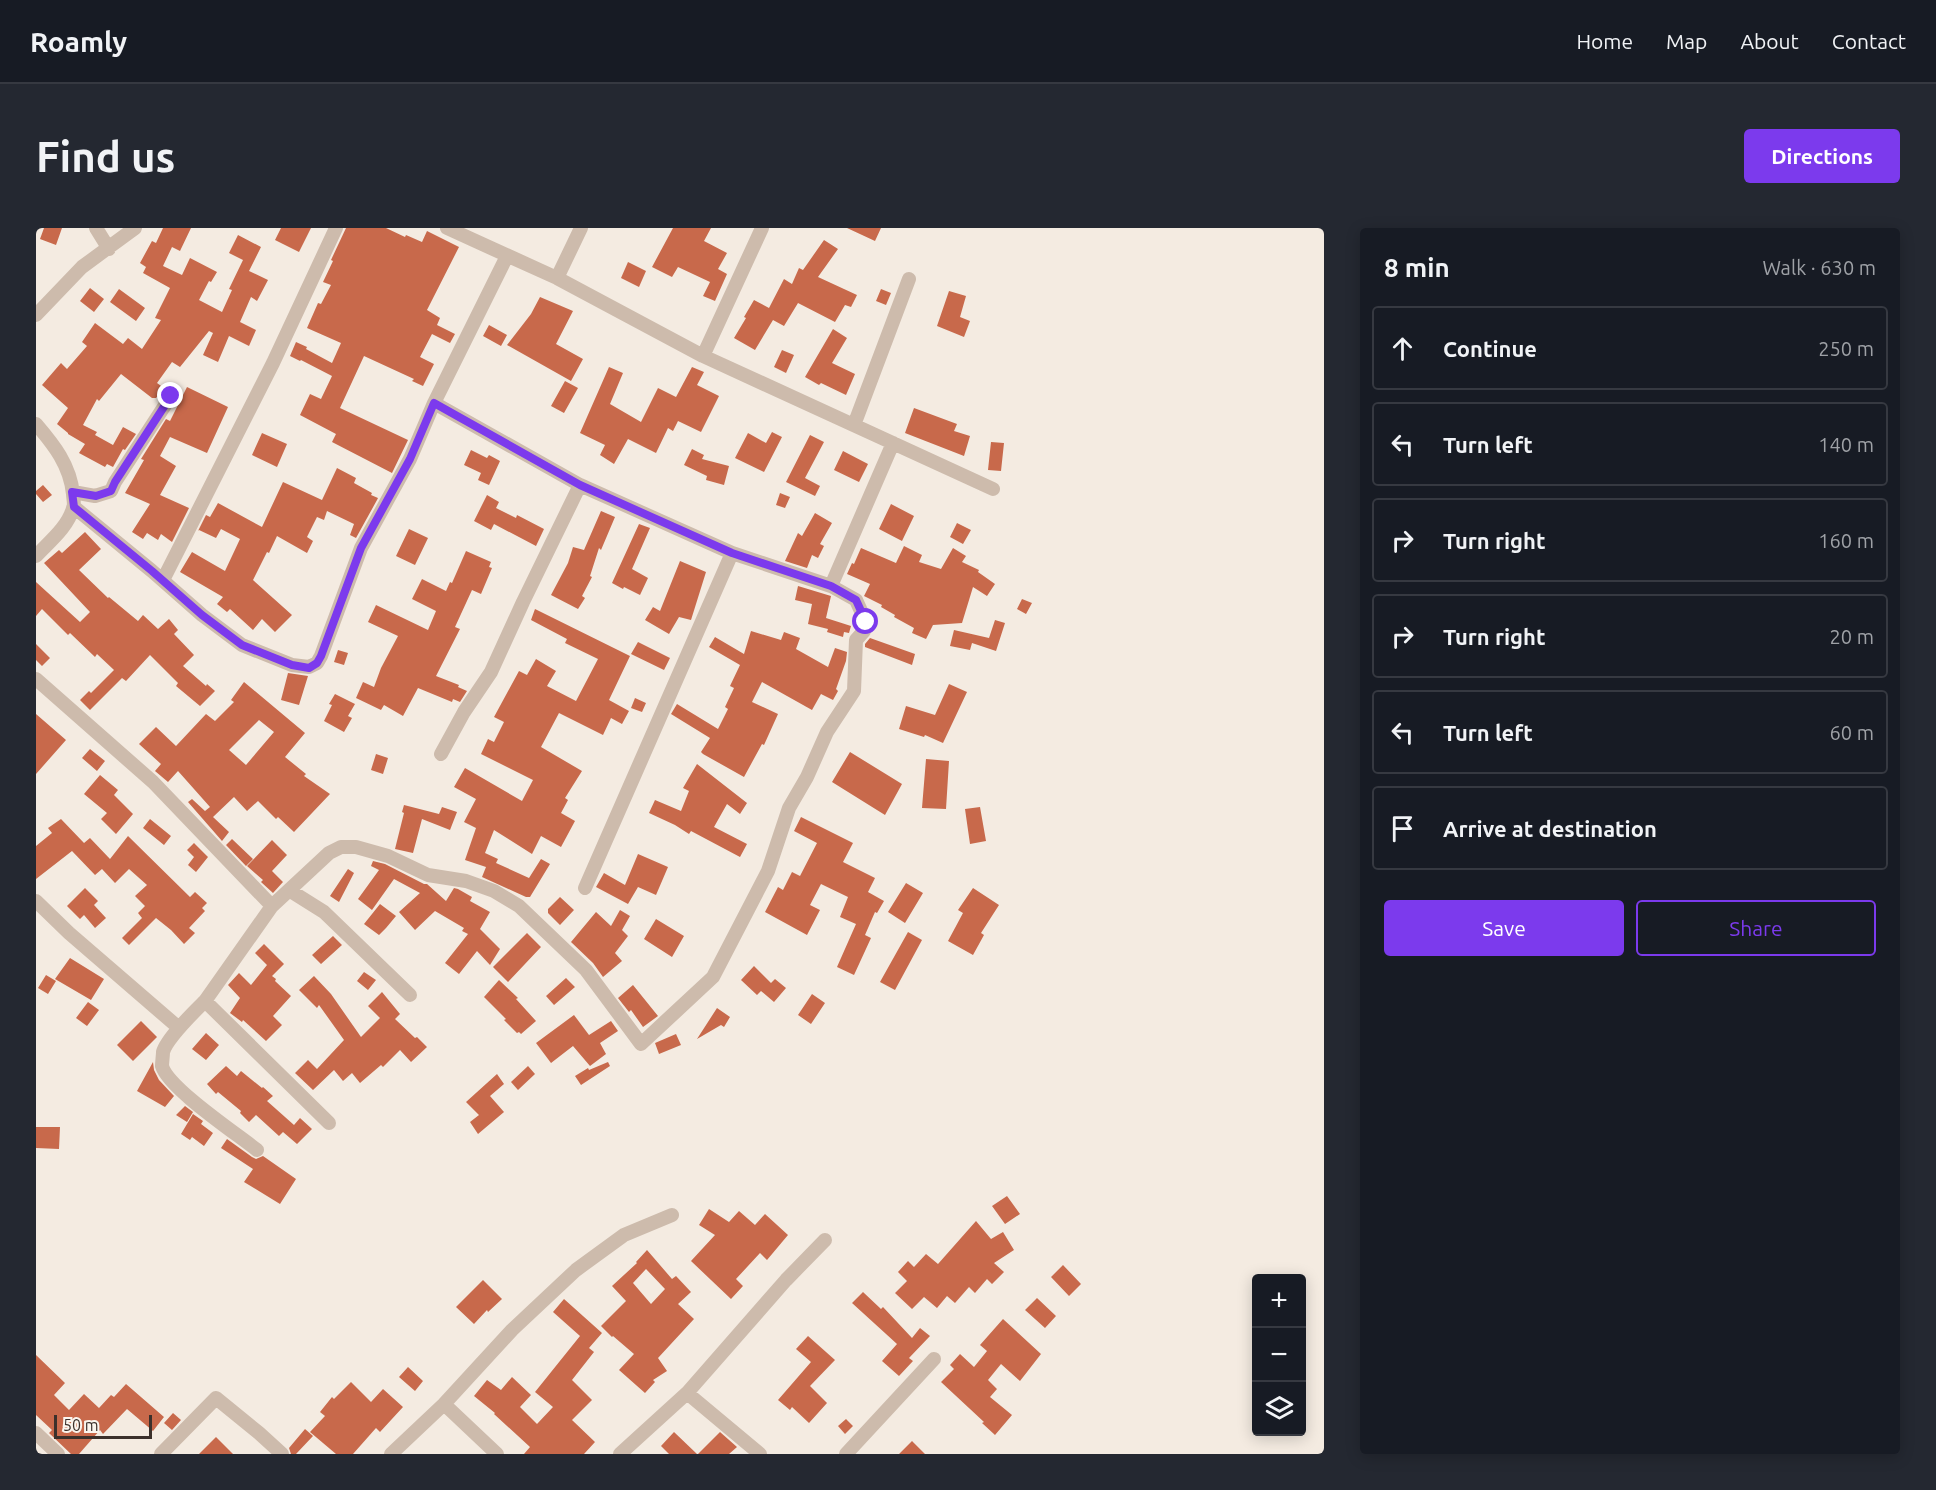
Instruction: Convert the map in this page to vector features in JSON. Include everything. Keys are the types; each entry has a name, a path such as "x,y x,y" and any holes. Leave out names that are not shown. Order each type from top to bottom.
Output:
{"street":[{"path":"96,228 109,249"},
{"path":"36,315 82,267 135,228"},
{"path":"163,580 273,363 336,228"},
{"path":"447,228 557,278 704,356 993,489"},
{"path":"557,278 581,228"},
{"path":"704,356 762,228"},
{"path":"74,507 202,615 242,645 292,665 309,668 317,663 361,548 410,459 434,403 507,256"},
{"path":"854,425 909,279"},
{"path":"72,492 96,496 111,491 171,396"},
{"path":"257,1150 186,1095 169,1078 162,1066 164,1050 179,1028 205,1001 272,906 329,853 340,847 356,847 388,855 428,875 466,881 494,891 519,906 586,970 641,1044 713,976 768,870 789,808 807,777 827,732 854,691 856,640 864,631 866,622 856,600 831,586 732,553 580,485 434,403"},
{"path":"36,424 57,449 71,479 74,507 60,530 36,556"},
{"path":"831,586 893,443"},
{"path":"441,754 464,712 491,672 580,485"},
{"path":"585,888 732,553"},
{"path":"36,680 153,782 272,906"},
{"path":"289,890 324,912 410,995"},
{"path":"36,901 69,933 179,1028"},
{"path":"205,1001 329,1123"},
{"path":"391,1454 444,1404 512,1330 576,1270 624,1235 672,1215"},
{"path":"620,1454 687,1393 786,1280 825,1240"},
{"path":"846,1454 934,1359"},
{"path":"687,1393 760,1454"},
{"path":"160,1454 216,1398 282,1454"},
{"path":"444,1404 497,1454"},
{"path":"36,1434 58,1454"}],"building":[{"path":"44,228 62,228 56,245 40,239"},
{"path":"163,228 191,228 180,251 172,247 163,266 182,275 190,258 217,272 211,282 209,281 199,300 222,312 232,290 229,289 243,260 229,253 238,235 261,247 249,271 268,280 257,301 251,297 240,322 256,330 249,346 229,336 218,362 203,355 213,333 209,331 180,367 172,362 157,383 164,388 156,398 152,398 121,374 99,401 97,399 83,425 97,432 95,435 113,445 123,427 136,434 125,450 123,449 113,467 107,464 105,467 79,453 85,444 57,424 68,408 42,385 61,363 67,369 87,346 82,342 95,323 123,344 128,338 142,349 161,320 155,318 170,288 143,273 146,267 140,263 152,241 156,243"},
{"path":"281,228 311,228 299,252 275,240"},
{"path":"346,228 386,228 422,242 427,231 459,247 427,310 440,318 437,325 455,334 450,343 432,334 420,357 434,364 423,386 412,381 414,379 364,356 340,408 408,440 392,473 332,442 336,434 300,415 310,394 321,399 332,376 290,356 296,342 332,363 341,343 307,328 318,303 321,304 331,285 323,282"},
{"path":"673,228 711,228 704,241 727,253 718,269 727,274 715,301 703,296 710,282 678,267 672,277 652,267"},
{"path":"847,228 881,228 875,241"},
{"path":"824,240 838,249 818,277 857,295 851,307 845,305 835,322 798,303 784,326 773,320 755,350 734,338 754,300 769,308 784,279 792,284 799,268 803,270"},
{"path":"628,262 646,271 639,287 621,278"},
{"path":"90,288 104,299 94,312 80,301"},
{"path":"119,289 145,308 136,321 110,302"},
{"path":"881,289 891,293 886,305 876,301"},
{"path":"949,291 966,296 960,317 970,321 964,337 937,326"},
{"path":"540,297 573,311 556,344 583,359 571,381 507,345 531,314"},
{"path":"489,325 507,335 501,346 483,336"},
{"path":"833,329 847,338 832,363 855,374 846,395 805,377"},
{"path":"782,350 794,355 786,373 774,367"},
{"path":"609,367 623,373 610,404 641,422 658,388 676,397 692,367 704,372 697,385 719,396 701,432 678,421 673,431 668,428 656,453 628,439 614,464 600,455 605,445 580,433"},
{"path":"565,381 578,388 564,413 551,406"},
{"path":"187,387 228,407 207,453 170,437 160,456 176,466 160,495 189,508 172,542 161,534 158,540 147,533 143,539 132,532 150,504 125,493 144,460 141,459 166,419 170,421"},
{"path":"914,408 957,424 954,431 970,436 964,456 905,433"},
{"path":"772,432 782,437 764,472 735,458 748,433 766,443"},
{"path":"262,433 287,444 277,467 252,455"},
{"path":"810,435 824,442 805,478 820,486 815,496 786,482"},
{"path":"991,442 1004,443 1001,471 988,470"},
{"path":"692,449 704,455 702,459 729,466 724,485 706,480 707,476 684,465"},
{"path":"471,450 487,458 489,455 500,461 489,485 478,480 481,473 464,465"},
{"path":"843,451 868,464 859,482 834,470"},
{"path":"337,468 356,478 354,483 378,498 356,538 350,535 354,524 327,511 324,520 317,517 307,537 313,541 307,553 277,536 253,580 292,615 275,632 262,619 253,630 230,609 227,612 217,604 223,597 180,572 192,552 225,571 240,539 221,529 216,538 198,531 206,515 210,517 218,503 262,527 283,482 322,500"},
{"path":"43,485 52,495 43,502 36,491"},
{"path":"780,493 790,497 785,508 776,505"},
{"path":"487,495 499,502 496,508 516,518 517,515 544,529 536,546 494,524 491,530 474,521"},
{"path":"891,504 914,516 902,541 879,529"},
{"path":"601,511 615,517 601,550 599,548 590,576 592,577 582,596 585,598 578,609 551,595 568,563 573,547 584,550"},
{"path":"815,513 832,523 820,544 824,546 818,558 812,555 807,568 785,561 798,533 802,536"},
{"path":"957,523 971,530 963,544 950,537"},
{"path":"639,524 650,528 632,569 648,578 640,595 612,583"},
{"path":"409,529 428,538 415,565 396,556"},
{"path":"85,532 101,549 79,570 108,598 138,621 143,615 158,629 169,619 178,630 174,634 194,655 183,666 215,691 200,706 176,686 178,683 150,655 126,681 122,678 90,710 80,700 89,691 91,693 114,670 97,654 95,657 70,633 68,635 42,609 36,616 36,582 80,622 90,612 44,563 59,550 62,553"},
{"path":"904,546 922,555 919,562 941,569 953,548 966,556 962,562 979,570 978,572 995,584 987,596 973,587 962,623 933,625 926,639 912,633 914,628 894,617 895,615 881,607 882,605 864,596 870,584 847,574 861,548 896,563"},
{"path":"466,551 491,562 489,567 492,568 481,594 472,590 455,627 460,629 436,676 459,685 458,687 467,691 460,702 453,699 452,702 418,688 403,716 384,705 381,710 356,698 363,682 374,687 398,636 368,622 376,605 428,630 436,611 412,599 422,579 446,591"},
{"path":"680,561 706,572 691,620 679,617 669,634 645,620 653,607 660,611"},
{"path":"798,586 831,596 826,618 851,626 849,633 844,632 843,637 827,632 828,629 808,624 812,604 795,600"},
{"path":"1022,599 1032,603 1026,614 1017,609"},
{"path":"535,609 630,656 609,700 629,711 622,724 611,718 603,735 559,713 541,747 582,771 565,798 568,800 561,813 575,821 561,847 541,836 532,854 494,830 485,853 498,859 496,863 529,878 541,859 550,864 530,897 526,897 482,877 486,867 465,860 476,828 464,822 476,799 454,787 465,768 522,801 533,780 481,754 488,739 494,742 504,722 494,717 519,671 527,675 536,659 556,671 547,686 576,701 598,659 565,643 567,639 531,620"},
{"path":"995,620 1005,623 996,651 972,643 970,650 950,646 954,630 989,638"},
{"path":"751,631 781,640 784,632 800,638 796,649 828,667 835,648 847,652 836,689 838,691 833,700 821,694 812,710 762,682 752,702 778,714 764,745 762,744 744,777 703,754 701,752 710,738 671,714 677,704 718,729 728,709 725,707 734,688 730,686 740,665 709,647 715,637 744,654"},
{"path":"870,638 915,654 912,665 865,647"},
{"path":"638,642 670,658 664,670 631,654"},
{"path":"36,644 50,658 42,666 36,660"},
{"path":"338,650 348,653 344,665 334,662"},
{"path":"288,673 308,676 299,705 281,700"},
{"path":"244,682 305,733 285,757 306,774 304,776 330,794 294,832 278,817 276,819 258,801 247,811 234,797 213,817 229,832 222,841 188,802 192,799 205,811 210,807 178,771 168,782 155,771 161,764 139,744 156,727 176,746 206,714 215,721 234,702 231,700","holes":["259,720 274,732 246,765 229,750"]},
{"path":"949,684 967,692 943,743 925,735 924,737 899,729 906,706 935,715"},
{"path":"335,694 355,704 348,716 352,718 344,732 324,721"},
{"path":"635,698 646,703 642,712 631,708"},
{"path":"36,714 66,740 36,774"},
{"path":"90,749 105,761 97,771 82,758"},
{"path":"850,752 902,784 885,815 832,782"},
{"path":"376,754 388,758 383,774 371,770"},
{"path":"926,759 949,761 946,809 922,808"},
{"path":"697,764 747,803 740,814 727,804 714,827 747,844 740,857 691,831 689,834 649,813 655,800 681,811 689,791 683,788"},
{"path":"100,775 118,790 114,795 133,814 116,834 101,819 107,813 84,794"},
{"path":"404,805 439,814 442,807 457,812 450,830 422,819 413,853 395,849"},
{"path":"980,807 986,841 970,844 965,809"},
{"path":"801,817 853,843 843,862 875,878 868,892 884,901 877,913 875,912 865,935 871,938 854,975 837,967 856,924 840,917 848,897 821,884 810,905 820,910 807,935 765,912 778,887 783,890 792,872 800,876 817,843 794,831"},
{"path":"61,819 84,843 90,838 110,859 128,836 190,897 195,892 207,903 202,908 205,911 189,928 195,933 184,944 156,918 129,945 122,938 142,918 138,913 145,906 135,896 147,885 129,869 115,883 102,869 95,875 72,851 36,879 36,846 52,833 48,828"},
{"path":"150,819 171,836 164,845 143,828"},
{"path":"232,839 253,859 246,866 226,845"},
{"path":"272,840 287,855 272,871 283,882 273,893 261,882 263,880 247,866"},
{"path":"194,843 208,857 196,872 188,865 194,857 187,850"},
{"path":"638,854 668,867 656,895 638,887 628,904 596,887 604,873 625,885"},
{"path":"373,861 385,864 427,884 446,901 454,888 458,889 472,897 470,901 490,912 480,929 500,949 490,965 477,951 459,974 445,963 468,934 462,931 464,928 435,911 415,930 399,912 420,893 394,879 372,910 358,899 379,870 371,866"},
{"path":"348,869 354,873 339,902 330,896"},
{"path":"906,883 923,893 905,923 888,912"},
{"path":"85,888 98,901 94,905 106,918 95,928 84,915 80,919 67,906"},
{"path":"973,888 999,905 981,933 984,935 973,955 948,941 963,913 958,910"},
{"path":"560,897 574,910 560,925 548,913 548,909"},
{"path":"380,904 396,916 379,935 364,924"},
{"path":"620,910 630,916 622,930 628,936 615,953 622,961 603,977 593,963 571,942 596,912 611,926"},
{"path":"656,919 684,936 672,957 644,939"},
{"path":"908,932 922,940 895,990 880,982"},
{"path":"527,933 541,947 508,982 493,967"},
{"path":"333,936 342,945 321,964 312,955"},
{"path":"264,944 284,964 272,976 291,996 273,1016 282,1025 266,1041 243,1020 242,1022 230,1013 240,998 228,985 239,973 251,985 267,965 255,953"},
{"path":"70,958 104,979 91,1000 55,979"},
{"path":"754,966 771,983 775,979 786,988 774,1002 761,991 757,995 741,980"},
{"path":"364,972 376,980 368,990 357,981"},
{"path":"46,975 56,981 48,994 38,988"},
{"path":"314,976 331,994 361,1037 380,1018 368,1006 382,992 400,1014 395,1019 427,1047 411,1062 400,1050 383,1067 381,1065 360,1083 352,1073 343,1081 334,1070 313,1090 295,1073 308,1060 317,1069 344,1040 319,1005 317,1008 299,990"},
{"path":"566,978 575,987 554,1005 546,996"},
{"path":"499,980 518,998 516,999 536,1021 521,1034 504,1020 506,1019 484,997"},
{"path":"633,985 658,1016 643,1027 631,1010 629,1012 618,998"},
{"path":"812,994 825,1003 811,1024 798,1015"},
{"path":"88,1002 99,1010 87,1026 76,1018"},
{"path":"717,1008 730,1017 724,1027 721,1025 697,1039"},
{"path":"574,1015 589,1035 611,1021 618,1031 600,1043 606,1054 590,1066 573,1046 551,1063 536,1043"},
{"path":"141,1021 157,1037 133,1061 117,1045"},
{"path":"206,1033 219,1045 206,1060 192,1049"},
{"path":"676,1034 681,1045 659,1054 655,1043"},
{"path":"153,1062 159,1080 174,1096 165,1107 137,1091"},
{"path":"608,1062 610,1066 581,1085 575,1076 588,1068 589,1070"},
{"path":"226,1066 237,1076 241,1071 263,1087 273,1096 267,1101 294,1125 300,1118 312,1129 297,1144 283,1132 279,1136 256,1115 249,1122 240,1113 241,1111 218,1092 216,1094 207,1084"},
{"path":"528,1066 535,1074 518,1090 511,1082"},
{"path":"497,1074 504,1084 490,1096 504,1112 478,1134 470,1122 479,1115 466,1102"},
{"path":"185,1106 193,1112 187,1122 176,1115"},
{"path":"193,1114 203,1121 201,1124 213,1133 204,1146 192,1137 190,1140 181,1134"},
{"path":"36,1127 60,1127 59,1149 36,1148"},
{"path":"227,1139 256,1159 263,1156 296,1179 280,1204 244,1182 253,1169 221,1148"},
{"path":"1007,1196 1020,1214 1005,1224 992,1206"},
{"path":"709,1209 729,1222 739,1211 755,1225 765,1214 788,1235 767,1260 760,1253 736,1279 743,1286 731,1299 691,1261 715,1235 699,1225"},
{"path":"976,1221 991,1239 1003,1232 1014,1250 994,1263 1004,1272 992,1284 987,1279 975,1293 969,1287 955,1303 947,1296 937,1308 924,1297 912,1309 895,1293 907,1281 898,1272 908,1261 914,1267 926,1254 938,1264"},
{"path":"647,1250 672,1279 676,1276 691,1292 678,1304 694,1319 658,1358 667,1371 653,1380 655,1382 645,1393 619,1370 634,1354 601,1326 626,1301 612,1286","holes":["646,1269 665,1289 651,1304 633,1283"]},
{"path":"1063,1265 1081,1284 1069,1296 1051,1277"},
{"path":"483,1280 502,1299 474,1324 456,1307"},
{"path":"863,1292 881,1309 883,1307 912,1338 920,1328 930,1336 909,1358 913,1361 899,1376 882,1361 897,1344 852,1303"},
{"path":"1037,1298 1056,1316 1045,1328 1025,1310"},
{"path":"564,1299 602,1333 589,1348 594,1352 572,1380 592,1400 572,1420 595,1442 584,1454 524,1454 530,1447 474,1396 487,1380 501,1390 512,1377 531,1395 520,1407 537,1424 553,1407 535,1392 580,1336 553,1312"},
{"path":"1003,1319 1041,1354 1020,1381 1001,1364 988,1380 997,1389 990,1397 1012,1415 995,1435 941,1382 954,1369 950,1365 960,1354 974,1367 987,1351 980,1345"},
{"path":"808,1336 835,1360 810,1386 827,1403 809,1423 792,1407 790,1410 778,1400 811,1362 796,1349"},
{"path":"36,1355 65,1383 54,1395 69,1410 84,1394 99,1408 126,1384 164,1417 153,1431 127,1409 103,1434 100,1430 79,1454 71,1454 49,1433 52,1430 36,1415"},
{"path":"408,1367 423,1381 415,1391 399,1377"},
{"path":"351,1382 371,1402 383,1389 403,1407 380,1432 376,1428 353,1454 336,1454 310,1432 325,1416 320,1412 332,1397 334,1399"},
{"path":"173,1413 181,1420 172,1430 164,1423"},
{"path":"846,1419 853,1426 845,1434 838,1426"},
{"path":"305,1429 313,1436 296,1454 291,1454 289,1448"},
{"path":"674,1432 697,1454 669,1454 661,1446"},
{"path":"720,1432 737,1447 729,1454 698,1454"},
{"path":"216,1437 233,1454 199,1454"},
{"path":"912,1441 925,1454 899,1454"}],"route":[{"path":"171,396 111,491 96,496 72,492 74,507 202,615 242,645 292,665 309,668 317,663 321,656 361,548 410,459 434,403 580,485 732,553 831,586 856,600 866,622"}]}
